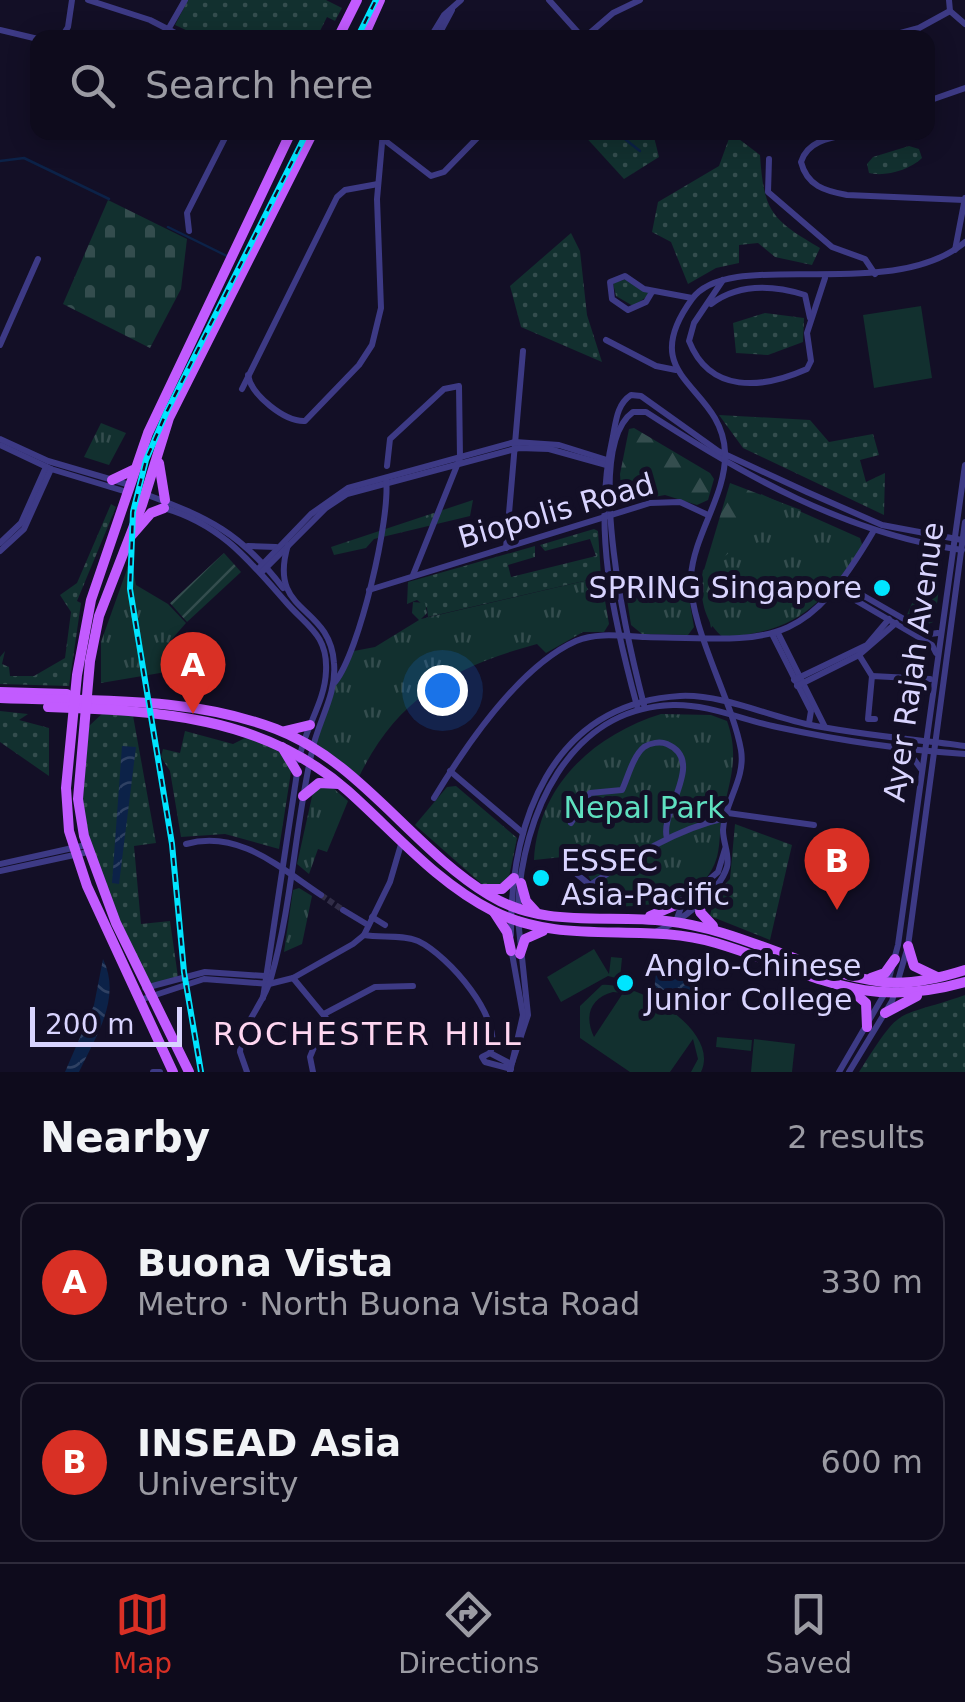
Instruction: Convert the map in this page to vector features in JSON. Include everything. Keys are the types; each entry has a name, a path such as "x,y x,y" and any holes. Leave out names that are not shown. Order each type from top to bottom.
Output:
{"main road":[{"path":"342,30 357,0"},
{"path":"367,30 380,0"},
{"path":"80,704 89,676 98,616 128,538 136,494 135,467 156,414 288,140"},
{"path":"173,1072 144,993 81,850 78,738 92,600 122,511 152,473 189,373 310,140"},
{"path":"128,538 164,504 158,476 160,447"},
{"path":"112,480 135,467"},
{"path":"89,676 99,693 114,705 221,722 305,758 340,784 456,888 493,911 516,953"},
{"path":"0,699 68,694 80,704"},
{"path":"0,699 61,713 78,738"},
{"path":"78,738 95,717 114,705"},
{"path":"40,707 190,705 279,730 308,744 478,888 514,913 549,930"},
{"path":"279,730 300,730 310,724"},
{"path":"280,745 297,772"},
{"path":"303,796 319,783 340,784"},
{"path":"478,888 502,888 518,880 526,901 538,913"},
{"path":"704,896 701,915 718,930"},
{"path":"634,919 683,902"},
{"path":"493,911 587,920 680,919 822,970 892,988 965,970"},
{"path":"516,953 525,939 549,930 701,939 848,989 866,1003 867,1028"},
{"path":"908,946 914,966 938,977"},
{"path":"866,980 885,973 894,958"},
{"path":"885,1013 903,1001 965,982"},
{"path":"848,989 947,987"},
{"path":"144,993 189,1072"}],"street":[{"path":"88,0 172,30"},
{"path":"169,28 184,0"},
{"path":"438,30 462,0"},
{"path":"548,0 576,30"},
{"path":"594,30 640,0"},
{"path":"949,0 950,11 965,24"},
{"path":"64,30 75,1"},
{"path":"912,30 950,11"},
{"path":"0,30 30,37"},
{"path":"935,96 965,88"},
{"path":"188,231 187,213 224,140"},
{"path":"248,375 253,390 298,422 311,418 366,355 380,308 378,184 383,140"},
{"path":"388,140 431,176 444,172 475,140"},
{"path":"828,140 812,144 801,162 808,180 828,192 965,199 954,251"},
{"path":"769,159 768,192 832,247 865,260 875,274"},
{"path":"242,389 337,197 346,190 378,184"},
{"path":"649,934 680,919 726,869 723,819 742,760 691,576 724,458 716,424 676,370 671,341 692,298 723,278 875,274 924,265 965,243"},
{"path":"0,345 38,259"},
{"path":"652,292 646,302 628,310 612,299 612,278 621,276 652,292 692,298"},
{"path":"723,278 690,330 689,341 712,376 731,382 774,380 807,370 810,318 825,278"},
{"path":"706,308 736,290 762,287 804,294 810,318"},
{"path":"606,340 656,366 676,370"},
{"path":"506,548 523,351"},
{"path":"387,466 390,440 452,384 459,386 462,395 458,462 414,575"},
{"path":"641,707 623,636 608,515 610,463 625,399 636,395 724,458 862,516 956,543"},
{"path":"619,424 632,412 646,412 724,458 873,532 935,547 956,543"},
{"path":"701,440 716,424"},
{"path":"0,441 50,465 210,523 247,546 285,602 316,629 327,667 310,724 303,796 267,980 241,1040 240,1052 247,1072"},
{"path":"259,565 338,492 515,446 559,445 610,463"},
{"path":"50,465 112,480 136,494"},
{"path":"0,547 26,526 50,465"},
{"name":"Ayer Rajah Avenue","path":"892,988 936,656 961,521 965,465"},
{"path":"259,565 288,545 334,500 386,481"},
{"path":"308,744 334,683 354,651 369,590 386,481"},
{"name":"Biopolis Road","path":"369,590 608,515 673,501 708,515"},
{"path":"933,537 949,532 961,521"},
{"path":"210,523 325,628 334,658 334,683"},
{"path":"434,798 492,716 558,650 587,638 775,634 800,623 840,587 873,532"},
{"name":"Ayer Rajah Avenue","path":"892,988 908,946 962,550 956,543"},
{"path":"285,589 282,565 288,545"},
{"path":"247,546 278,547"},
{"path":"935,547 949,573"},
{"path":"420,561 433,569"},
{"path":"840,587 932,645 936,656"},
{"path":"840,587 931,634 940,632"},
{"path":"799,681 859,655 892,620"},
{"path":"799,681 867,644 892,620"},
{"path":"775,634 825,727"},
{"path":"859,655 872,676 868,719 875,719"},
{"path":"872,676 930,679"},
{"path":"799,681 811,711 808,724"},
{"path":"324,686 334,683"},
{"path":"364,934 410,938 424,944 456,972 490,1024 495,1037 490,1053 511,1068 523,1015 514,913 523,833 543,779 574,739 609,716 700,696 808,724 965,746"},
{"path":"518,880 534,823 554,774 593,734 641,707 677,705 925,749 935,756 965,754"},
{"path":"900,736 915,732 928,718"},
{"path":"572,823 590,793 620,791 639,754 652,744 663,743 674,750 683,764 683,777 665,823 667,838"},
{"path":"904,746 922,770"},
{"path":"286,872 297,772 305,758"},
{"path":"450,771 523,833"},
{"path":"573,871 590,885 667,838 723,819 814,825"},
{"path":"186,844 226,840 321,894"},
{"path":"144,993 205,972 267,980 293,978 364,934 400,858 402,842"},
{"path":"680,919 683,902 716,874 725,849"},
{"path":"0,868 81,850"},
{"path":"400,858 412,850"},
{"path":"342,910 385,925"},
{"path":"680,919 701,939"},
{"path":"293,978 324,1014 324,1028 310,1057 313,1072"},
{"path":"324,1014 374,987 413,986"},
{"path":"849,1072 885,1013 892,988"},
{"path":"839,1072 892,988"}],"green space":[{"path":"188,0 326,0 342,8 335,21 327,17 320,30 186,30 175,25"},
{"path":"588,140 655,140 659,157 624,179"},
{"path":"728,140 740,140 760,155 764,190 773,212 820,248 812,265 775,257 758,243 739,245 739,263 716,268 688,284 671,242 652,232 658,202 719,166"},
{"path":"909,146 919,149 922,158 917,162 890,173 869,173 867,164 873,157"},
{"path":"108,200 187,239 181,289 150,348 63,304"},
{"path":"571,233 580,251 587,315 602,362 521,327 510,286"},
{"path":"627,279 651,294 633,306 616,296 613,283"},
{"path":"921,306 932,378 874,388 863,315"},
{"path":"765,313 804,318 803,342 768,355 736,353 733,323"},
{"path":"719,415 810,420 829,442 873,434 879,455 860,460 866,482 885,473 884,515 743,448"},
{"path":"101,423 126,433 109,465 84,457"},
{"path":"634,428 710,473 714,479 708,500 697,505 665,495 622,503 620,474 629,429"},
{"path":"730,483 801,510 798,520 711,628 701,580"},
{"path":"761,494 860,538 863,547 834,585 805,612 771,629 723,637 711,624 704,607 703,570 742,540 754,519"},
{"path":"473,500 470,516 374,539 366,548 334,555 331,547"},
{"path":"111,504 116,507 77,601 81,603 69,686 0,684 0,657 5,651 2,664 9,667 10,676 34,676 65,658 71,612 60,595 77,583"},
{"path":"598,531 601,577 428,617 427,608 417,600 407,604 408,582 535,546 535,557 508,565 511,577 596,556 590,539 545,551 540,545"},
{"path":"224,553 241,572 187,622 170,603"},
{"path":"131,558 136,585 168,604 186,623 165,647 166,672 101,683 101,642"},
{"path":"923,559 937,563 939,577 933,622 926,625 907,615 919,587"},
{"path":"685,575 694,627 688,635 642,634 631,625 624,580"},
{"path":"601,577 609,624 604,632 583,632 546,653 537,644 506,653 429,690 389,728 357,781 312,746 334,683 354,651 375,647 419,620 412,613 413,602 425,603 427,613 421,619"},
{"path":"132,710 156,843 134,846 141,924 170,921 178,977 148,987 116,923 81,821 89,726 105,711"},
{"path":"0,711 28,714 19,720 49,728 49,776 0,742"},
{"name":"Nepal Park","path":"661,714 711,715 727,721 733,744 732,766 717,857 710,873 686,894 654,904 605,906 584,868 588,865 582,855 534,860 538,833 558,786 574,767 613,735"},
{"path":"185,731 233,744 247,737 280,747 291,772 279,849 225,834 181,837 170,771 161,757 163,749 180,753"},
{"path":"456,786 517,838 509,877 498,885 483,885 415,825 447,787"},
{"path":"320,787 333,788 348,801 327,852 318,849 309,874 297,864 313,792"},
{"path":"735,824 792,845 770,940 710,916 715,894 730,879"},
{"path":"299,888 312,896 302,944 284,952 293,890"},
{"path":"594,949 609,974 611,957 622,958 620,979 608,976 561,1002 547,977"},
{"path":"602,985 635,991 654,1000 688,1025 699,1040 704,1056 701,1072 691,1072 698,1059 693,1039 670,1072 630,1072 580,1038 580,1006","holes":["613,992 623,993 594,1037 590,1015 594,1003"]},
{"path":"965,995 965,1072 859,1072 884,1034 901,1017"},
{"path":"717,1037 752,1040 751,1051 716,1047"},
{"path":"754,1039 795,1044 792,1072 751,1072"}],"water":[{"path":"122,746 136,747 119,884 112,883"},
{"path":"103,959 110,988 104,1017 79,1072 65,1072 94,1005"},
{"path":"656,973 695,977 694,996 654,992"}],"waterway":[{"path":"626,140 640,151"},
{"path":"0,161 24,158 109,199"},
{"path":"168,227 229,257"}],"tunnel":[{"path":"321,895 343,910"}],"railway":[{"path":"361,30 376,0"},
{"path":"201,1072 184,972 172,844 130,589 133,512 146,460 167,411 303,140"}],"place":[{"name":"SPRING Singapore","path":"882,588"},
{"name":"Buona Vista","path":"193,714"},
{"name":"ESSEC Asia-Pacific","path":"541,878"},
{"name":"INSEAD Asia","path":"837,910"},
{"name":"Anglo-Chinese Junior College","path":"625,983"}],"district":[{"name":"ROCHESTER HILL","path":"368,1034"}]}
